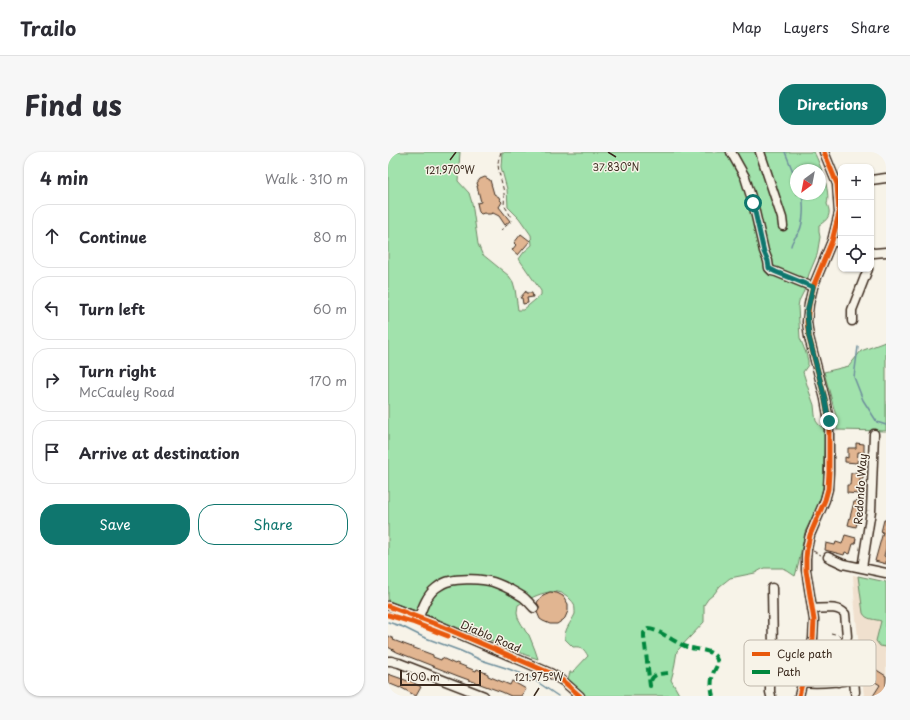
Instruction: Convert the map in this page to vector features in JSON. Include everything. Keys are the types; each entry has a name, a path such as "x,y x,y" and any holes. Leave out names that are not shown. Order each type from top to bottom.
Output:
{"street":[{"path":"731,152 745,177 769,268 813,287"},
{"path":"760,152 782,218 782,226"},
{"path":"824,152 838,182"},
{"path":"874,180 886,178"},
{"path":"813,640 814,620 806,570 806,558 810,535 823,507 828,489 829,421 825,399 809,337 807,322 813,287 832,241 839,213 839,200"},
{"path":"832,241 838,242"},
{"path":"874,255 886,252"},
{"path":"852,321 852,310 867,272"},
{"name":"Redondo Way","path":"862,568 871,511 874,434"},
{"path":"824,556 843,564 886,574"},
{"path":"419,617 428,596 436,587 454,580 463,579 495,583 524,598 534,608"},
{"path":"772,588 773,640"},
{"name":"Diablo Road","path":"388,606 419,617 550,672 567,684 580,696"},
{"path":"812,609 835,608 844,612 846,640"},
{"path":"388,661 399,663 484,696"},
{"path":"770,686 771,696"},
{"path":"799,696 801,686"},
{"path":"855,686 855,692"}],"path":[{"path":"501,152 498,163 504,188 504,205 509,212 512,221 501,230"},
{"path":"811,550 824,556"}],"shaded area":[{"path":"853,575 886,582 886,696 864,696 863,686 876,686 876,640 858,640"}],"green space":[{"path":"388,152 460,152 458,181 469,193 472,203 478,244 482,254 509,276 515,289 518,310 523,310 541,295 541,291 519,259 532,245 531,235 519,218 508,207 507,189 501,167 502,152 814,152 819,164 790,164 790,200 826,200 826,185 828,192 827,204 829,214 827,219 819,225 820,237 817,255 798,307 800,338 808,361 808,365 803,372 814,405 816,421 825,429 823,487 819,503 805,532 795,576 783,568 764,568 755,573 730,578 720,586 704,605 704,622 677,651 671,680 680,696 585,696 568,679 570,672 573,672 588,656 582,648 573,647 565,639 567,629 575,614 575,606 565,594 558,592 544,593 530,598 518,605 518,618 529,635 538,659 433,617 388,601"},
{"path":"886,340 886,431 837,430 836,416 824,372 849,366 861,351 885,342"},
{"path":"858,576 886,582 886,647 880,646 876,641 881,621 868,618 863,613"}],"building":[{"path":"485,177 490,180 494,194 499,197 502,202 499,207 510,221 505,225 499,216 493,213 481,214 479,212 477,203 481,202 477,183 480,179"},
{"path":"521,234 530,241 518,255 512,250 516,245 514,243"},
{"path":"526,291 526,293 532,293 533,297 527,298 528,303 523,304 522,298 520,298"},
{"path":"856,443 864,444 864,453 858,452 857,463 845,462 845,457 848,458 848,448 856,448"},
{"path":"856,471 863,471 863,479 860,479 859,494 847,493 847,485 850,485 851,473 856,473"},
{"path":"857,500 863,502 856,527 848,525 854,502"},
{"path":"884,520 886,520 886,548 884,556 886,557 886,564 875,561 883,532 881,532"},
{"path":"845,535 856,538 850,554 845,552 844,555 825,550 826,543 835,545 836,542 842,544"},
{"path":"550,592 563,596 568,604 568,611 565,618 557,624 550,624 543,621 540,619 537,612 539,609 537,603 538,601 543,595"},
{"path":"388,636 394,639 393,640 433,655 433,657 441,660 442,658 476,671 477,669 488,674 488,676 510,685 512,681 526,689 522,696 511,696 458,676 388,647"},
{"path":"876,670 886,676 886,696 873,696 880,685 876,682"},
{"path":"388,674 408,681 409,680 421,687 416,696 400,687 388,683"}],"waterway":[{"path":"785,152 790,164"},
{"path":"791,246 802,223 802,200"},
{"path":"858,347 854,377 863,400 877,422 886,425"},
{"path":"388,622 481,660 530,677 558,696"}],"marked path":[{"path":"668,673 655,675 650,686 644,637 644,633 648,629 657,631 687,647 704,650 715,656 717,664 712,679 713,696"}],"cycle path":[{"path":"813,640 814,620 806,570 806,558 810,535 825,500 828,489 829,421 825,399 809,337 807,322 813,287 832,241 839,213 837,184 824,152"},
{"path":"388,606 438,625 550,673 563,681 580,696"},
{"path":"388,615 412,622 448,636"},
{"path":"799,696 801,686"}],"route":[{"path":"753,203 769,268 813,287 807,313 807,322 809,337 825,399 829,421"}]}
